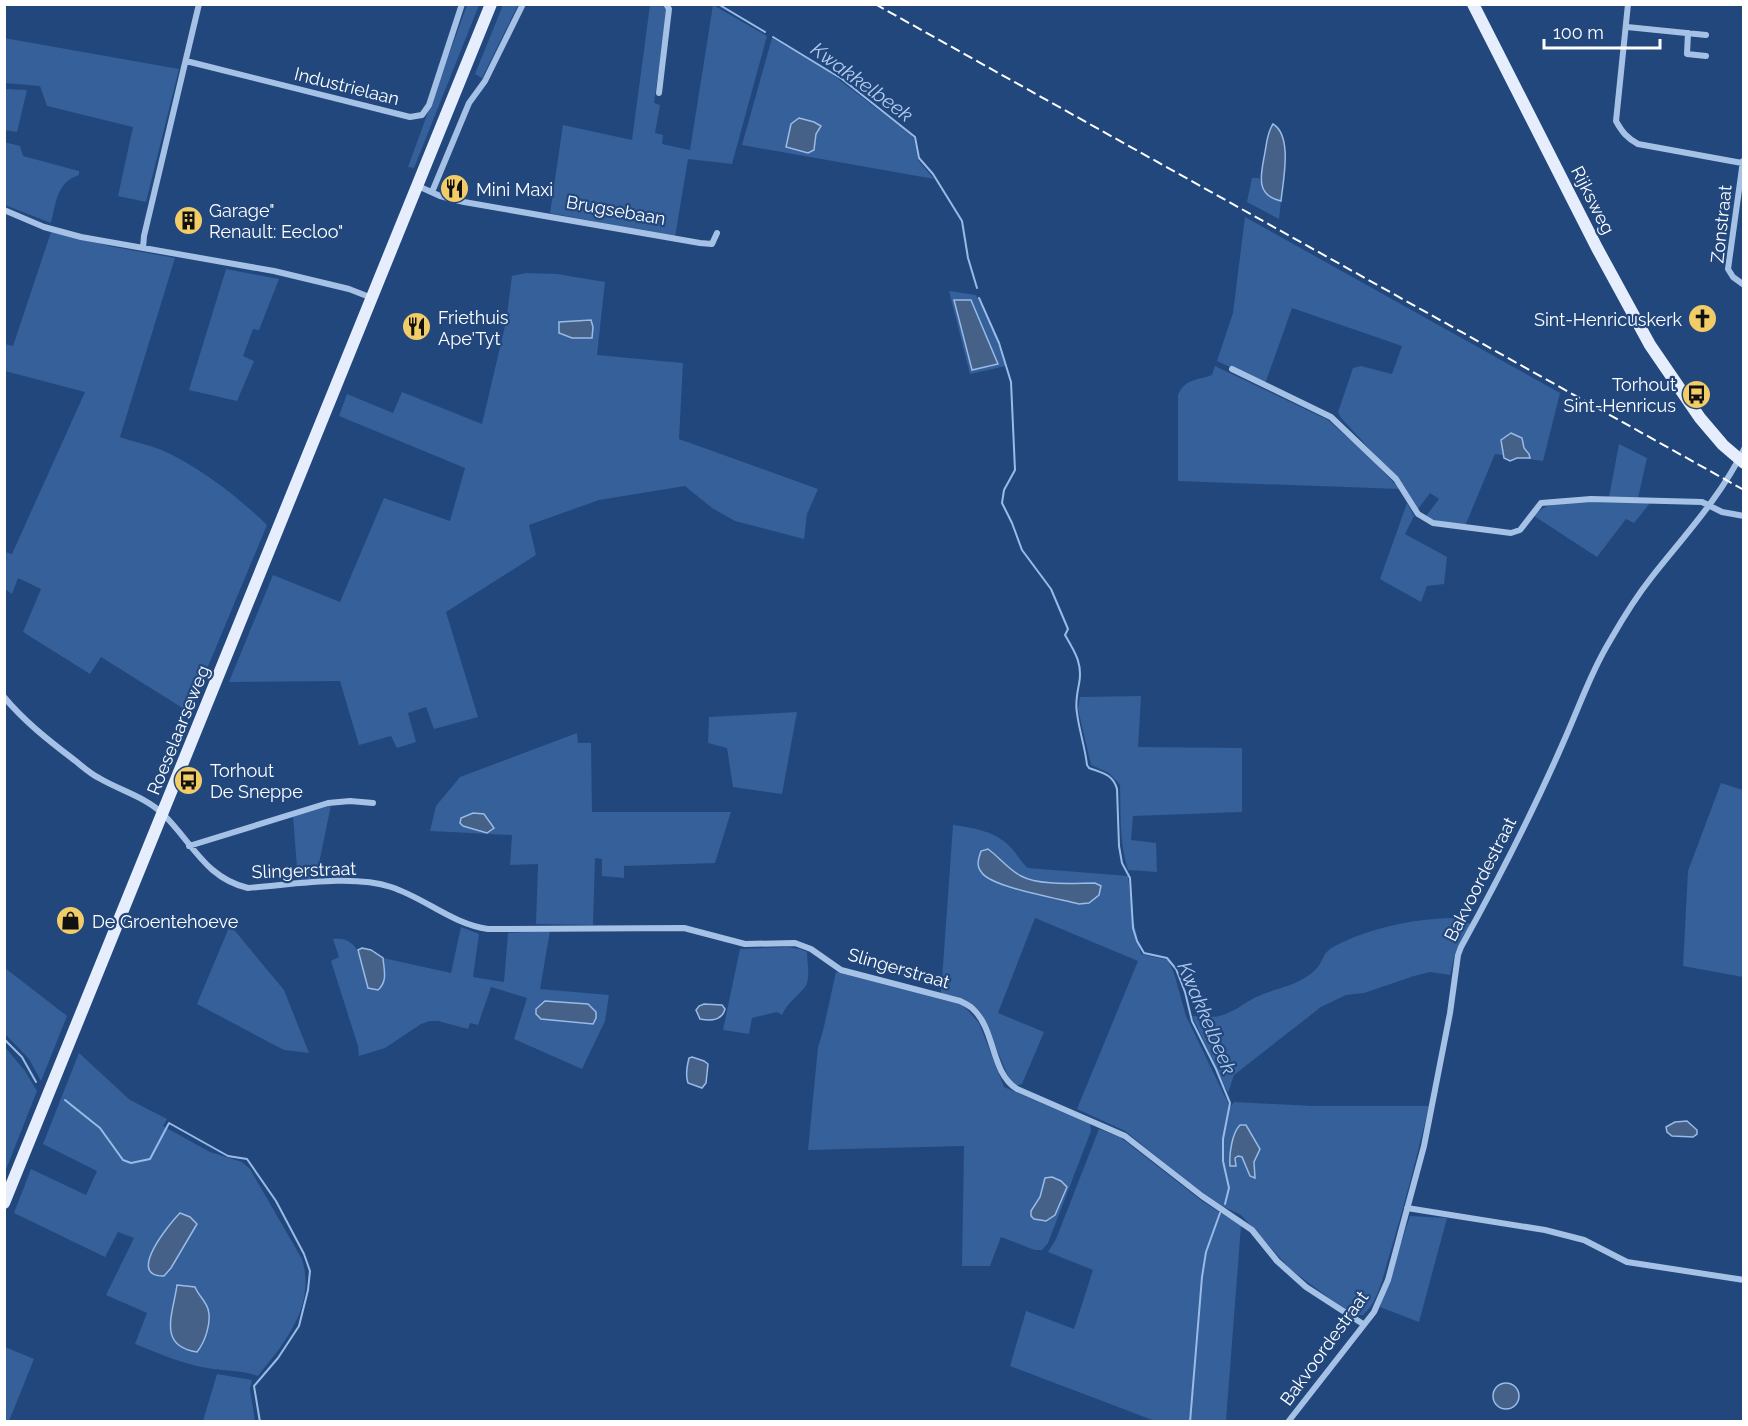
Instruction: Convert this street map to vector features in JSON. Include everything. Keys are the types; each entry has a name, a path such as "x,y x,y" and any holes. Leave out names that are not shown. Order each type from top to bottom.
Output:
{"main road":[{"path":"418,186 491,4"},
{"name":"Rijksweg","path":"1473,4 1636,322 1694,410 1717,438 1742,455"},
{"name":"Roeselaarseweg","path":"4,1203 418,186"}],"street":[{"path":"143,248 200,4"},
{"name":"Industrielaan","path":"186,61 410,117 422,116 429,105 462,4"},
{"path":"432,192 469,103 485,81 523,4"},
{"path":"659,93 669,9 666,4"},
{"path":"1628,4 1616,121 1622,132 1628,139 1638,144 1743,162"},
{"path":"1627,27 1706,35"},
{"path":"1688,33 1687,54 1706,56"},
{"name":"Zonstraat","path":"1743,162 1728,269 1733,277 1743,285"},
{"name":"Brugsebaan","path":"418,186 440,196 464,202 700,243 712,244 717,232"},
{"path":"4,210 44,227 81,237 283,273 361,293 372,298"},
{"path":"1232,369 1331,417 1396,479 1419,514 1433,523 1512,533 1520,530 1541,503 1601,499 1702,502 1722,512 1743,516"},
{"name":"Bakvoordestraat","path":"1288,1422 1374,1312 1388,1280 1424,1146 1461,947 1534,805 1592,673 1610,640 1649,580 1710,505 1742,455"},
{"name":"Slingerstraat","path":"4,697 18,714 96,777 163,814 189,846 224,879 248,888 347,881 377,883 410,894 472,927 488,929 684,928 746,944 795,943 811,949 841,970 960,1001 972,1008 982,1021 1006,1082 1017,1089 1125,1136 1202,1196 1252,1230 1277,1261 1306,1287 1363,1324"},
{"path":"189,846 328,803 350,801 373,803"},
{"path":"1407,1208 1545,1230 1584,1240 1627,1262 1743,1280"}],"shaded area":[{"path":"467,5 479,5 414,168 408,167"},
{"path":"503,5 518,5 482,78 475,74"},
{"path":"650,5 662,5 667,10 654,103 660,105 655,133 663,135 662,144 690,150 713,5 767,36 732,164 688,159 675,237 550,213 563,125 632,140"},
{"path":"4,38 179,69 146,202 118,196 133,127 47,106 40,86 5,83"},
{"path":"772,38 829,72 911,135 914,139 918,160 934,179 742,145"},
{"path":"4,89 27,90 17,132 5,130"},
{"path":"799,118 821,126 816,134 814,150 808,153 786,147 791,124"},
{"path":"1273,124 1283,138 1285,148 1281,201 1266,193 1261,181 1268,138"},
{"path":"4,142 20,146 23,156 79,171 79,175 66,182 62,188 56,200 51,223 5,205"},
{"path":"1252,178 1259,178 1270,195 1281,201 1279,219 1247,202"},
{"path":"1245,217 1560,393 1543,461 1495,454 1465,526 1434,520 1426,516 1439,499 1430,493 1418,509 1401,483 1338,412 1353,368 1361,366 1392,374 1402,346 1292,308 1265,384 1217,361 1233,313"},
{"path":"51,232 175,258 120,437 164,451 192,466 244,504 267,525 189,712 101,657 90,674 23,632 41,589 18,578 12,594 5,589 5,552 12,554 85,392 5,371 5,344 13,346"},
{"path":"226,269 279,279 259,330 253,329 243,356 254,361 237,401 189,390"},
{"path":"526,273 557,274 605,282 597,355 683,363 679,439 818,489 807,514 804,539 735,521 712,508 685,486 599,500 529,525 536,555 446,612 478,717 434,729 426,707 408,713 416,742 397,748 391,736 359,745 340,681 229,682 273,575 340,602 384,498 450,521 465,468 339,416 347,394 393,413 402,392 482,424 506,322 512,276"},
{"path":"949,291 976,295 1006,366 970,374","holes":["971,300 998,364 954,301"]},
{"path":"954,300 971,300 998,364 972,370"},
{"path":"591,320 592,338 572,338 559,333 559,322"},
{"path":"1215,366 1328,420 1364,452 1400,489 1178,481 1178,395 1188,383 1212,375"},
{"path":"1511,433 1522,438 1524,448 1530,458 1517,458 1510,461 1504,458 1501,440"},
{"path":"1619,444 1647,458 1638,498 1609,497"},
{"path":"1573,502 1650,503 1634,523 1626,519 1597,557 1534,516 1547,506 1555,504"},
{"path":"1407,503 1414,516 1405,534 1447,557 1444,584 1427,586 1421,602 1380,579"},
{"path":"1141,696 1138,747 1242,748 1242,812 1133,816 1131,840 1156,843 1157,872 1128,870 1122,838 1120,785 1109,773 1091,765 1078,709 1080,697"},
{"path":"797,712 782,794 733,787 727,748 708,743 709,717"},
{"path":"577,733 578,743 591,743 592,812 731,812 715,863 624,866 624,878 602,876 602,859 595,858 593,925 536,924 538,864 510,865 512,835 430,831 436,806 460,777"},
{"path":"1721,783 1743,790 1743,977 1683,966 1688,871"},
{"path":"331,805 316,878 298,881 293,816"},
{"path":"473,813 484,814 494,828 487,833 460,823 461,818"},
{"path":"953,825 978,829 1001,839 1028,868 1128,876 1132,914 1141,954 1168,960 1186,1016 1230,1107 1234,1102 1313,1106 1429,1106 1383,1278 1377,1295 1363,1315 1352,1315 1290,1269 1241,1215 1222,1206 1191,1184 1125,1131 1077,1109 1138,961 1035,918 998,1013 1044,1032 1022,1084 1016,1086 1009,1078 980,1011 962,1000 941,994"},
{"path":"988,849 1021,876 1047,883 1095,883 1101,886 1099,895 1089,903 1079,904 999,883 982,873 978,865 981,851"},
{"path":"1451,918 1471,924 1455,953 1450,975 1430,972 1364,993 1346,995 1321,1007 1234,1075 1228,1093 1192,1016 1224,1015 1256,997 1302,980 1318,967 1330,949 1362,934 1422,920"},
{"path":"230,925 284,990 309,1053 284,1050 197,1004"},
{"path":"461,927 479,934 473,977 504,982 508,933 550,931 540,989 609,995 605,1021 582,1069 514,1039 527,998 491,987 478,1025 470,1023 468,1029 430,1021 421,1024 385,1048 359,1056 358,1046 331,961 339,957 333,939 343,939 355,947 362,962 368,987 385,979 383,958 451,973"},
{"path":"787,947 807,952 808,979 803,990 788,1005 782,1015 777,1012 752,1018 749,1034 723,1030 740,949"},
{"path":"362,948 371,950 383,958 384,979 378,990 368,988 358,950"},
{"path":"5,968 67,1016 41,1081 29,1059 5,1034"},
{"path":"836,972 963,1005 979,1023 1004,1087 1090,1124 1091,1131 1048,1243 1042,1250 1035,1250 1001,1237 990,1266 962,1266 964,1146 808,1150 818,1047"},
{"path":"545,1001 588,1004 596,1012 596,1018 593,1024 541,1019 536,1014 536,1009"},
{"path":"704,1004 722,1005 725,1009 718,1018 700,1019 696,1010"},
{"path":"5,1047 25,1071 37,1091 5,1172"},
{"path":"79,1053 130,1100 167,1119 163,1126 210,1152 242,1162 250,1169 302,1259 305,1292 302,1307 288,1336 258,1376 188,1364 135,1344 147,1313 106,1295 134,1238 118,1232 105,1257 14,1213 31,1169 86,1195 97,1171 43,1144"},
{"path":"692,1057 708,1064 706,1083 702,1088 688,1083 687,1067 689,1058"},
{"path":"1687,1121 1697,1130 1697,1134 1693,1137 1672,1136 1667,1132 1666,1127 1675,1122"},
{"path":"1240,1125 1246,1125 1260,1149 1254,1162 1255,1178 1250,1176 1242,1157 1235,1158 1236,1166 1230,1166 1232,1144"},
{"path":"1099,1129 1120,1137 1202,1201 1241,1226 1226,1421 1155,1421 1010,1366 1026,1311 1074,1329 1093,1270 1048,1252 1056,1239"},
{"path":"1052,1177 1067,1187 1055,1215 1046,1221 1034,1219 1031,1211 1040,1197 1045,1178"},
{"path":"180,1213 190,1217 197,1224 164,1276 153,1274 149,1268 149,1259 160,1238"},
{"path":"1410,1216 1447,1218 1419,1322 1380,1307"},
{"path":"177,1285 195,1287 208,1309 207,1332 197,1352 184,1349 176,1343 172,1336 170,1327"},
{"path":"5,1347 34,1359 9,1421 5,1421"},
{"path":"217,1374 252,1380 250,1389 255,1421 203,1421"},
{"path":"1506,1383 1515,1387 1519,1396 1515,1405 1506,1409 1497,1405 1493,1396 1497,1387"}],"waterway":[{"name":"Kwakkelbeek","path":"718,4 765,32"},
{"name":"Kwakkelbeek","path":"773,37 842,79 915,137 919,158 933,174 962,221 968,258 977,288"},
{"name":"Kwakkelbeek","path":"979,298 999,343 1011,382 1015,470 1004,490 1002,503 1022,550 1051,589 1068,629 1065,635 1077,658 1080,677 1076,709 1087,765 1110,777 1117,789 1119,846 1122,863 1130,878 1133,928 1137,941 1144,953 1167,958 1176,969 1185,992 1192,1021 1230,1103 1223,1139 1223,1161 1229,1188 1225,1204"},
{"path":"4,1039 22,1057 36,1082"},
{"path":"65,1100 100,1128 123,1160 131,1163 150,1159 169,1123 228,1156 247,1159 276,1201 304,1254 310,1271 299,1326 278,1358 254,1386 260,1422"},
{"name":"Kwakkelbeek","path":"1190,1422 1202,1277 1206,1252 1220,1213"}],"railway":[{"path":"875,4 1744,490"}],"place":[{"name":"Mini Maxi","path":"455,189"},
{"name":"Garage\" Renault: Eecloo\"","path":"188,220"},
{"name":"Sint-Henricuskerk","path":"1703,319"},
{"name":"Friethuis Ape'Tyt","path":"417,327"},
{"name":"Torhout Sint-Henricus","path":"1697,394"},
{"name":"Torhout De Sneppe","path":"189,780"},
{"name":"De Groentehoeve","path":"71,921"}]}
